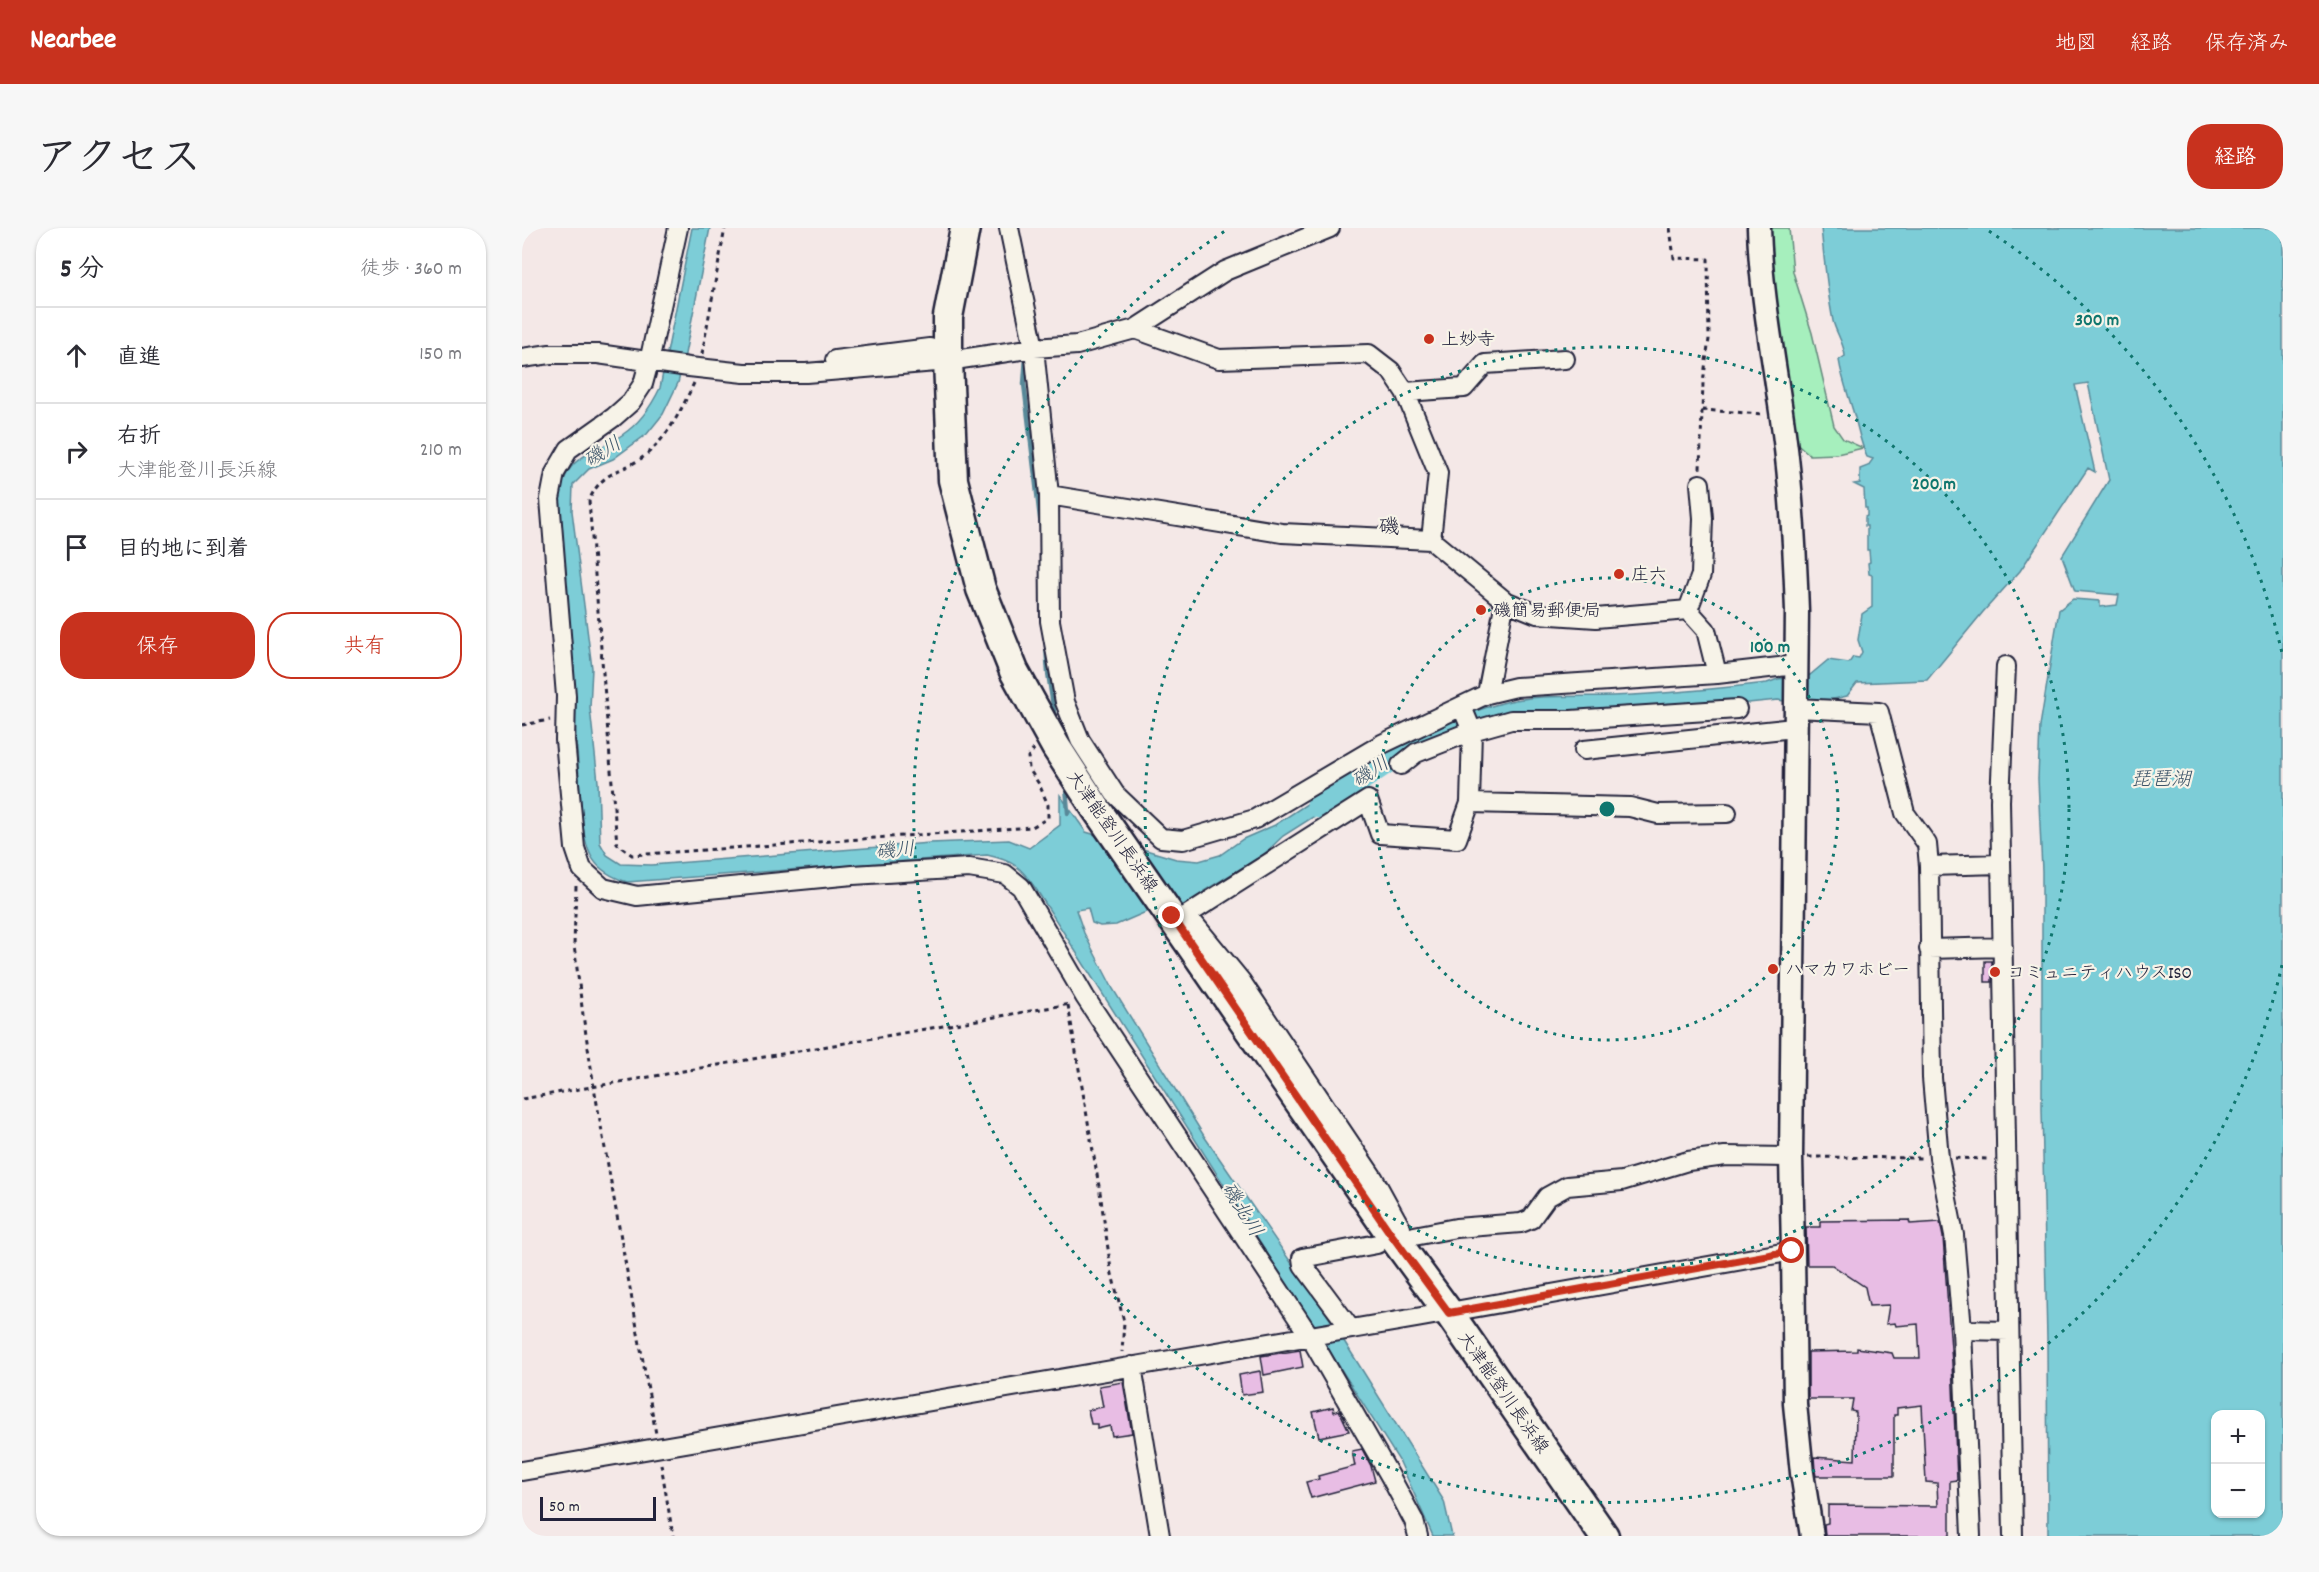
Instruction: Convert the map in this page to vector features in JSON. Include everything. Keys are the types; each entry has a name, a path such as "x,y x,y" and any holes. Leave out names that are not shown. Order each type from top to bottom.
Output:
{"main road":[{"name":"大津能登川長浜線","path":"965,228 948,317 947,352 953,480 981,589 1014,671 1051,738 1105,800 1116,834 1604,1536"}],"street":[{"path":"678,228 654,362 631,402 569,449 555,473 550,499 566,717 565,741 575,848 582,869 603,888 637,896 853,875 969,868 1005,874 1021,887 1086,997 1313,1334 1414,1521 1418,1536"},
{"path":"1009,228 1034,348 1049,495 1050,621 1065,702 1105,800 1161,838 1183,840 1255,819 1382,744 1467,719 1571,720 1737,709"},
{"path":"522,358 550,354 598,354 744,373 806,373 947,352 1077,345 1135,329 1225,271 1330,228"},
{"path":"1759,228 1766,315 1791,492 1795,549 1792,1251 1795,1404 1802,1473 1812,1536"},
{"path":"1135,329 1219,359 1368,354 1391,371 1405,392 1438,473 1431,540"},
{"path":"1405,392 1464,388 1485,364 1565,359"},
{"path":"1688,610 1701,575 1703,518 1700,484"},
{"path":"1049,495 1282,533 1431,540 1505,602 1537,614 1596,618 1688,610"},
{"path":"1401,765 1467,719 1487,694 1505,602"},
{"path":"1688,610 1707,630 1717,674"},
{"path":"1487,694 1516,687 1717,674 1796,665"},
{"path":"2006,666 2000,801 2013,1536"},
{"path":"1584,750 1795,712 1879,712 1905,813 1927,844 1932,1078 1939,1158 1954,1235 1962,1329 1971,1536"},
{"path":"1395,1234 1374,1179 1241,981 1187,915 1368,800 1380,834 1457,839 1470,803 1467,719"},
{"path":"1470,803 1630,807 1658,814 1727,813"},
{"path":"1929,866 2001,864"},
{"path":"1929,949 2003,947"},
{"path":"1347,1329 1303,1265 1302,1258 1395,1234 1521,1222 1531,1219 1547,1197 1567,1186 1603,1185 1688,1161 1725,1156 1791,1157"},
{"path":"522,1471 1313,1334 1449,1313 1792,1251"},
{"path":"1962,1329 2009,1331"},
{"path":"1126,1366 1160,1536"}],"path":[{"path":"725,228 695,368 678,416 648,454 613,472 595,486 589,501 617,844 622,850 632,855 1032,827 1048,818 1048,806 1039,784 1029,769 1028,757 1034,748 1051,738"},
{"path":"1670,228 1674,258 1708,260 1709,339 1703,382 1700,484"},
{"path":"1702,410 1781,415"},
{"path":"522,725 566,717"},
{"path":"582,869 574,892 574,945 594,1087 673,1536"},
{"path":"522,1099 1068,1005 1086,997"},
{"path":"1068,1005 1111,1270 1124,1322 1126,1366"},
{"path":"1791,1157 2007,1159"}],"green space":[{"path":"1766,228 1789,228 1793,272 1812,333 1834,426 1843,439 1863,448 1837,454 1810,455 1792,439"}],"water":[{"name":"磯北川","path":"692,228 710,228 678,383 663,414 647,434 613,459 589,469 573,485 572,511 592,668 590,708 598,782 600,843 607,855 621,864 651,865 930,843 1009,840 1029,848 1060,825 1060,795 1086,832 1176,859 1199,861 1220,855 1243,839 1275,825 1334,786 1336,790 1348,781 1354,791 1283,836 1258,860 1256,859 1204,891 1206,894 1186,907 1146,912 1116,925 1100,926 1092,923 1088,908 1076,910 1084,933 1113,989 1204,1136 1334,1325 1444,1501 1452,1536 1433,1536 1400,1462 1036,889 1016,866 987,855 627,882 615,878 593,860 586,842 582,820 559,498 563,483 574,464 622,435 640,420 660,388"},
{"name":"琵琶湖","path":"1821,228 2283,228 2283,1536 2048,1536 2042,1109 2042,871 2038,779 2040,726 2059,610 2073,599 2100,601 2100,607 2117,605 2119,595 2075,591 2062,556 2109,480 2088,383 2075,385 2095,472 2088,468 2020,571 1927,680 1857,683 1847,696 1807,705 1778,700 1698,708 1516,715 1408,755 1376,776 1370,766 1433,729 1467,714 1515,700 1651,694 1767,683 1778,679 1810,675 1828,660 1849,663 1853,657 1859,658 1862,652 1858,640 1862,614 1872,607 1872,575 1869,574 1867,526 1865,526 1867,508 1865,508 1864,489 1854,484 1860,483 1860,469 1868,466 1873,459 1867,457 1842,374 1839,360 1845,356 1833,321"}],"building":[{"path":"1985,961 1992,961 1992,982 1985,982"},
{"path":"1909,1220 1910,1224 1940,1222 1943,1237 1957,1480 1950,1481 1950,1536 1825,1536 1824,1524 1828,1523 1828,1505 1938,1506 1937,1483 1926,1482 1922,1405 1897,1408 1897,1415 1894,1415 1894,1476 1816,1476 1815,1471 1814,1457 1855,1460 1856,1412 1851,1411 1853,1399 1808,1399 1808,1352 1857,1351 1857,1348 1892,1353 1894,1358 1920,1358 1918,1324 1896,1326 1895,1323 1886,1324 1889,1305 1869,1306 1865,1287 1832,1265 1807,1265 1806,1227 1820,1227 1820,1221"},
{"path":"1300,1350 1303,1367 1264,1375 1261,1356"},
{"path":"1260,1371 1263,1392 1242,1395 1239,1375"},
{"path":"1123,1382 1132,1433 1112,1436 1110,1426 1097,1429 1097,1424 1091,1424 1088,1410 1103,1407 1099,1386"},
{"path":"1333,1407 1334,1412 1339,1410 1349,1431 1319,1437 1313,1412"},
{"path":"1362,1449 1371,1466 1375,1481 1311,1498 1306,1482 1319,1479 1318,1476 1355,1466 1352,1451"}],"waterway":[{"path":"1026,357 1024,384 1041,527"},
{"path":"1046,646 1055,718"},
{"name":"磯川","path":"1320,805 1403,749"},
{"path":"1066,786 1068,813"}],"place":[{"name":"上妙寺","path":"1429,339"},
{"name":"庄六","path":"1619,574"},
{"name":"磯簡易郵便局","path":"1481,610"},
{"name":"ハマカワホビー","path":"1773,969"},
{"name":"コミュニティハウスISO","path":"1995,972"}],"district":[{"name":"磯","path":"1389,526"}],"route":[{"path":"1172,916 1388,1230 1449,1313 1792,1251"}]}
